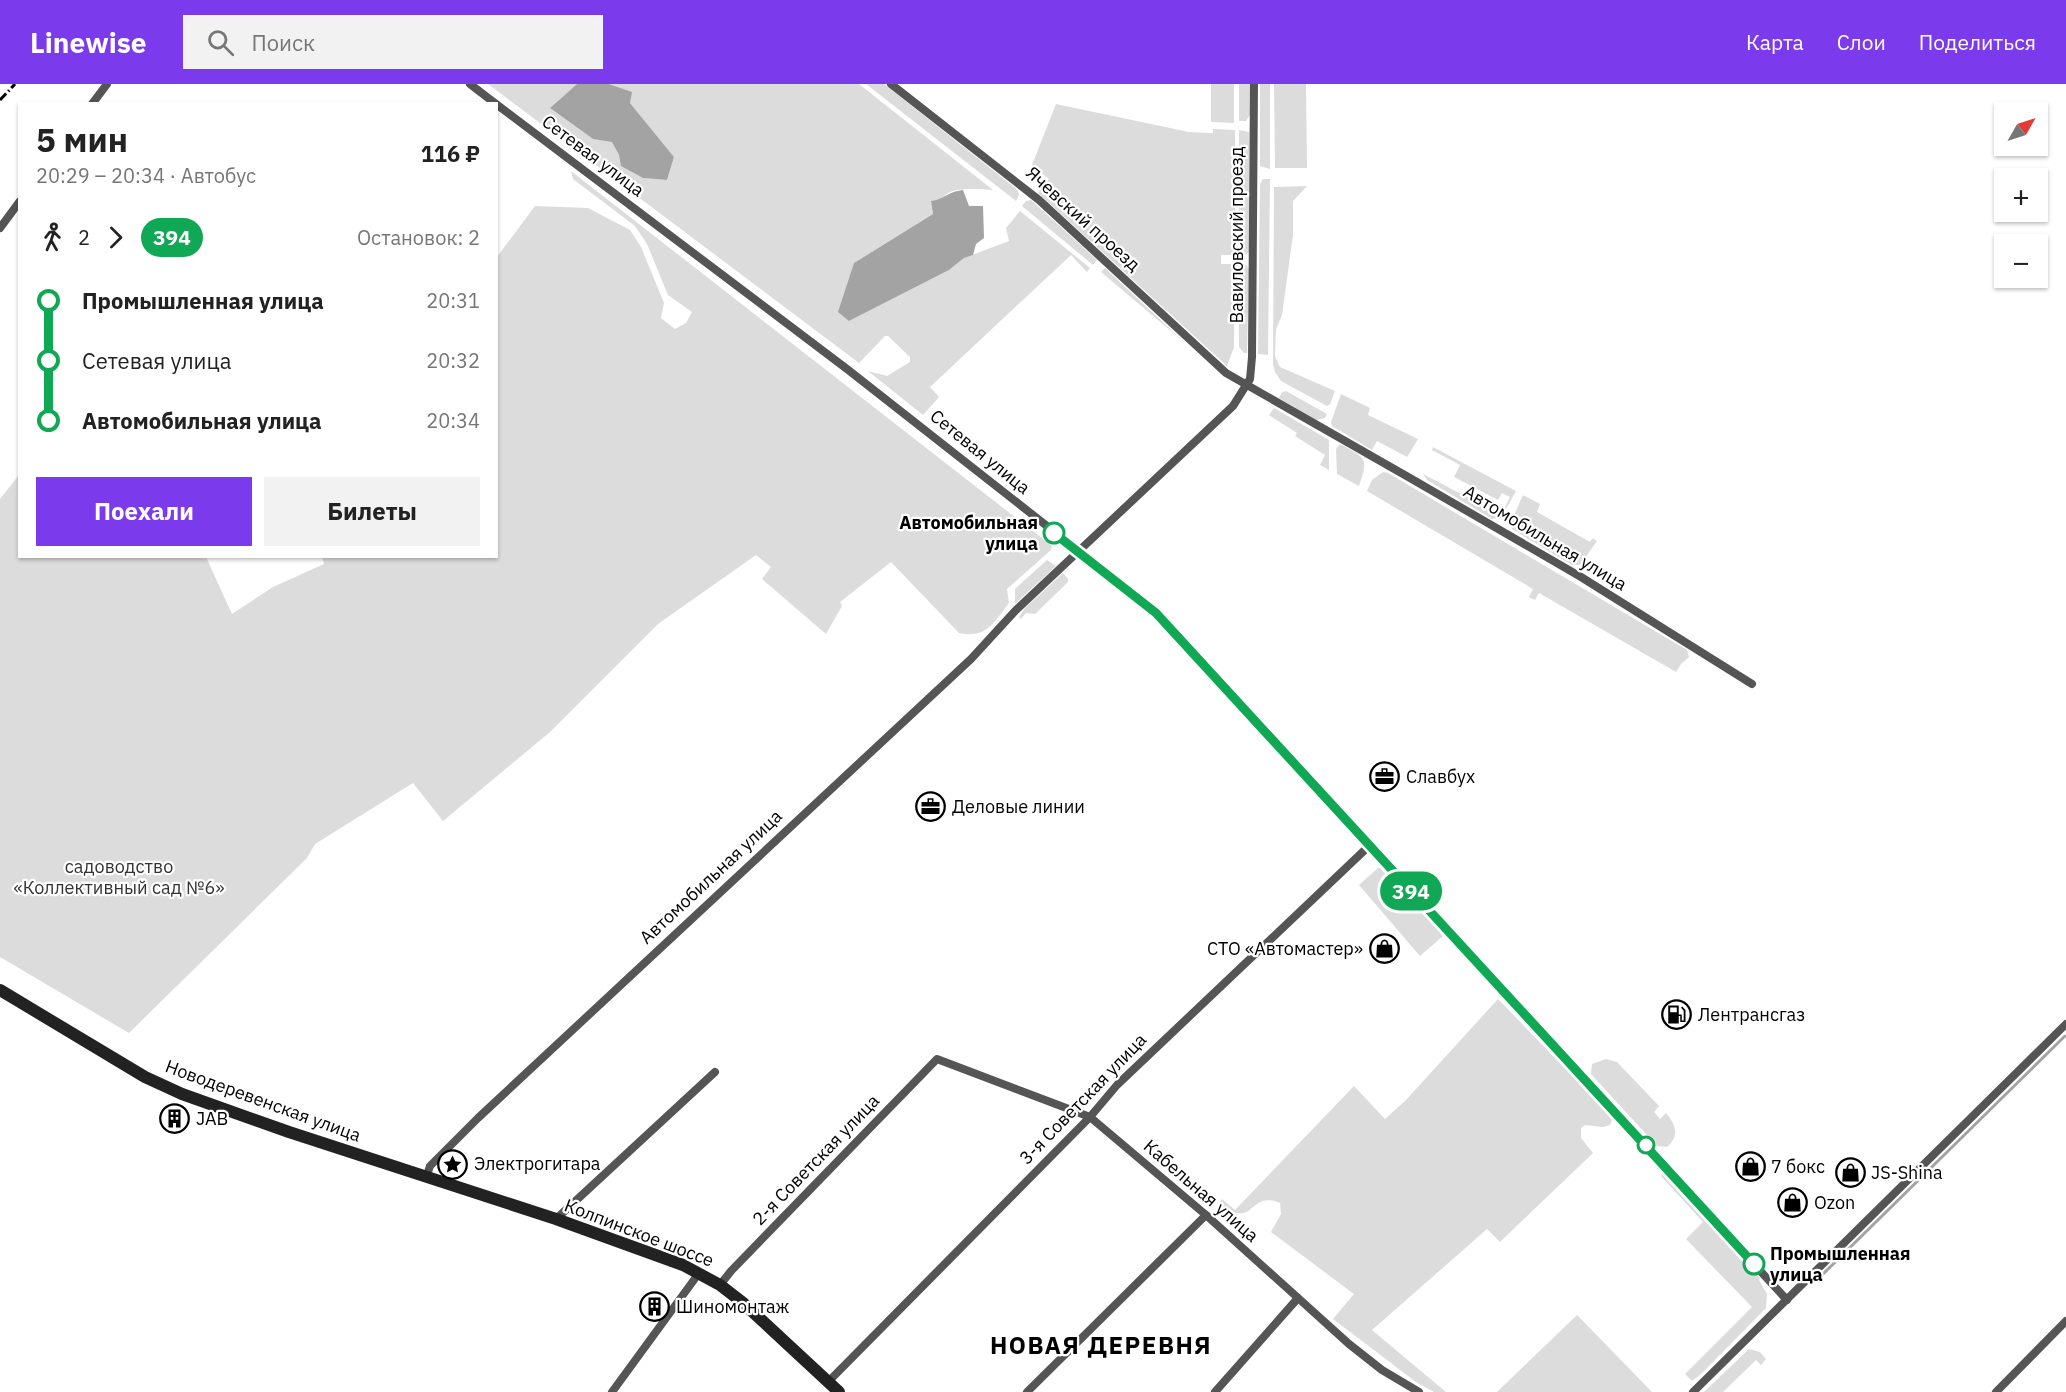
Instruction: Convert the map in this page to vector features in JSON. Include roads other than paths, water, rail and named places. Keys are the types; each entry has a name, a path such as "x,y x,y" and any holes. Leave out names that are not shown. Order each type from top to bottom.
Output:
{"main road":[{"name":"Новодеревенская улица","path":"0,990 163,1086 426,1178"},
{"name":"Колпинское шоссе","path":"426,1178 556,1219 683,1265 699,1273 742,1302 839,1392"}],"street":[{"path":"93,102 106,84"},
{"name":"Сетевая улица","path":"470,84 493,102"},
{"name":"Ячевский проезд","path":"891,84 1040,200 1226,374 1246,386"},
{"name":"Вавиловский проезд","path":"1246,386 1250,379 1252,357 1254,84"},
{"name":"Сетевая улица","path":"498,106 857,376 1156,613 1787,1300"},
{"path":"0,228 18,204"},
{"name":"Автомобильная улица","path":"426,1178 430,1166 478,1118 971,659 1016,610 1233,405 1246,386 1571,571 1752,684"},
{"name":"3-я Советская улица","path":"828,1382 1090,1117 1117,1085 1368,846"},
{"path":"1693,1392 2066,1024"},
{"name":"Кабельная улица","path":"937,1059 1090,1117 1206,1215 1382,1370 1408,1390 1419,1392"},
{"name":"2-я Советская улица","path":"720,1285 937,1059"},
{"path":"556,1219 715,1072"},
{"path":"1027,1392 1206,1215"},
{"path":"612,1392 699,1273"},
{"path":"1215,1392 1298,1298"},
{"path":"1996,1392 2066,1321"}],"waterway":[{"path":"1822,1275 2065,1036"}],"railway":[{"path":"0,100 15,84"}],"place":[{"name":"Автомобильная улица","path":"1054,533"},
{"name":"Славбух","path":"1385,777"},
{"name":"Деловые линии","path":"931,807"},
{"name":"СТО «Автомастер»","path":"1384,949"},
{"name":"Лентрансгаз","path":"1677,1015"},
{"name":"JAB","path":"175,1119"},
{"name":"Электрогитара","path":"453,1164"},
{"name":"7 бокс","path":"1750,1167"},
{"name":"JS-Shina","path":"1850,1173"},
{"name":"Ozon","path":"1793,1203"},
{"name":"Промышленная улица","path":"1754,1264"},
{"name":"Шиномонтаж","path":"655,1307"}],"district":[{"name":"НОВАЯ ДЕРЕВНЯ","path":"1101,1346"}],"park label":[{"name":"садоводство «Коллективный сад №6»","path":"119,877"}]}
